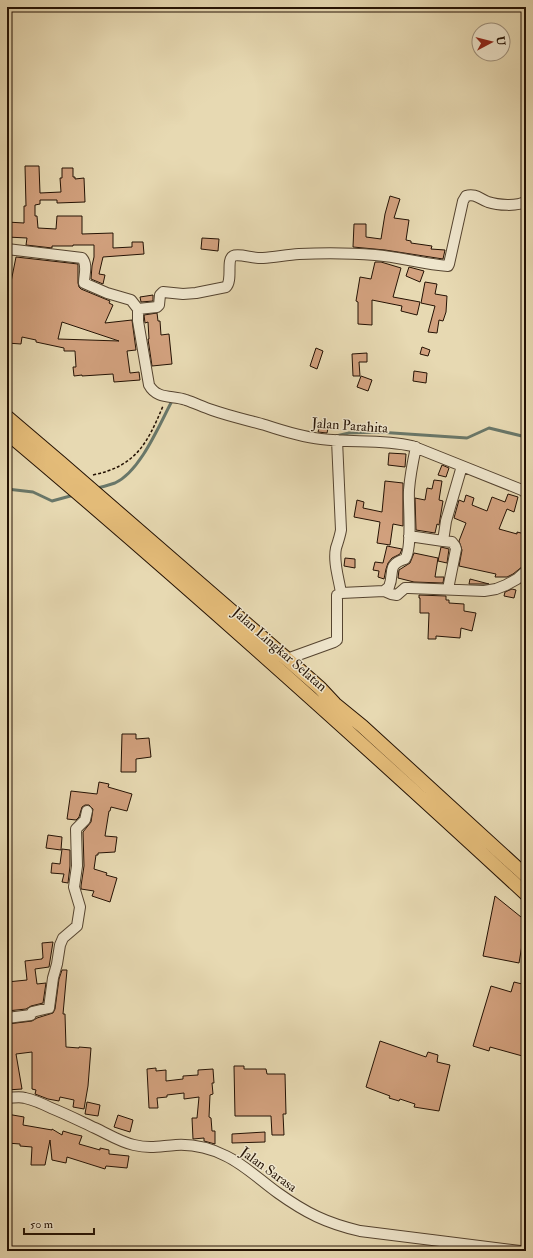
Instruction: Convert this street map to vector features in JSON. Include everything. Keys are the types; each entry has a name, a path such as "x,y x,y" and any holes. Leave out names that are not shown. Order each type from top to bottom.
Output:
{"main road":[{"name":"Jalan Lingkar Selatan","path":"7,417 79,478 283,663 371,752 526,894"},
{"name":"Jalan Lingkar Selatan","path":"7,434 283,663 320,688 335,704 362,726 526,876"}],"street":[{"path":"7,249 82,258 84,260 85,269 84,283 106,293 131,300 138,309 157,307 159,305 160,295 162,292 182,294 196,293 226,287 230,279 230,258 239,255 255,258 300,254 377,255 448,266 463,201 466,196 471,194 488,202 502,204 519,204 526,201"},
{"name":"Jalan Parahita","path":"138,309 138,321 149,385 158,395 187,400 211,410 296,434 321,439 399,442 416,447 522,490 526,493"},
{"path":"337,440 341,530 340,539 336,549 336,561 341,593"},
{"path":"384,591 390,584 394,563 407,556 409,536 409,484 416,447"},
{"path":"443,541 446,521 462,466"},
{"path":"409,536 452,542 455,546 448,589"},
{"path":"283,663 337,640 337,595 341,593 384,591 397,595 405,588 484,591 496,589 517,579 526,571"},
{"path":"7,1018 31,1015 32,1012 49,1008 53,978 62,938 77,926 80,907 74,887 77,866 76,829 85,820 87,811"},
{"name":"Jalan Sarasa","path":"7,1098 19,1097 29,1099 76,1118 122,1142 133,1145 156,1148 175,1145 188,1145 213,1150 228,1157 300,1208 326,1222 360,1231 520,1251"}],"path":[{"path":"79,478 120,467 129,460 150,436 170,397"}],"building":[{"path":"25,166 39,166 40,193 61,192 60,178 62,178 62,168 73,168 73,177 75,177 75,179 84,178 85,202 57,203 57,200 40,200 40,204 35,205 35,216 37,216 38,228 56,229 57,216 82,216 82,234 113,233 113,248 132,247 132,242 143,242 144,254 103,257 99,274 105,275 103,284 91,279 94,245 52,246 52,248 26,245 27,238 7,237 7,222 24,223 24,206 26,206"},
{"path":"390,196 400,199 394,218 409,220 406,240 411,241 411,243 432,246 431,249 445,250 443,259 385,250 353,247 354,224 366,224 366,237 381,239 385,214"},
{"path":"202,238 219,239 218,251 201,249"},
{"path":"16,257 78,264 79,287 110,301 109,303 113,305 105,323 132,320 136,350 127,351 130,373 139,372 140,380 114,382 113,374 74,376 73,367 76,367 75,351 64,351 64,348 36,342 36,340 22,337 21,344 7,343 7,281 11,282","holes":["62,322 119,341 58,339"]},
{"path":"375,262 381,262 401,268 393,297 420,302 417,315 401,311 402,306 372,300 372,325 358,324 358,302 356,301 360,277 371,279"},
{"path":"409,267 424,271 420,282 406,276"},
{"path":"425,282 437,284 435,294 447,296 446,312 443,321 439,320 437,333 428,332 435,306 421,303"},
{"path":"153,295 153,301 141,302 140,297"},
{"path":"157,313 158,321 160,321 161,335 169,334 172,364 152,366 148,339 148,322 145,323 144,315"},
{"path":"422,347 430,350 428,356 420,354"},
{"path":"316,348 323,351 317,369 310,366"},
{"path":"367,353 367,362 359,362 360,376 353,376 352,354"},
{"path":"414,371 427,373 426,383 413,381"},
{"path":"361,376 372,380 368,391 357,387"},
{"path":"321,421 329,424 327,433 318,432"},
{"path":"389,453 406,454 405,467 388,465"},
{"path":"442,465 449,468 446,477 438,475"},
{"path":"434,480 442,481 439,500 443,501 439,525 437,524 435,533 416,530 415,498 425,500 427,488 432,489"},
{"path":"385,481 403,483 403,526 393,524 390,545 377,543 380,522 354,517 357,500 364,502 363,508 382,512"},
{"path":"508,494 518,497 514,512 507,509 499,529 517,534 517,532 525,534 522,549 524,549 523,566 507,577 495,577 496,574 459,566 462,550 459,541 466,523 454,518 459,500 464,502 466,495 474,498 472,505 487,511 492,497 505,502"},
{"path":"387,546 402,549 400,554 392,558 388,563 384,579 378,577 379,571 373,570 375,562 383,563"},
{"path":"441,547 449,549 447,563 438,561"},
{"path":"414,553 438,558 435,577 444,577 443,583 414,582 398,578 399,570 410,563"},
{"path":"345,558 355,559 355,568 344,566"},
{"path":"470,579 489,584 469,584"},
{"path":"512,589 516,590 514,598 504,596 505,592"},
{"path":"419,595 446,596 446,600 449,600 449,603 464,604 464,611 476,613 472,631 461,628 460,638 436,636 436,639 428,639 429,613 420,613"},
{"path":"122,734 136,734 136,739 149,738 151,757 136,759 136,772 121,772"},
{"path":"99,782 109,784 108,787 132,794 127,811 111,807 109,811 105,836 117,837 115,852 98,853 98,855 96,855 94,869 107,873 106,875 117,878 110,902 92,896 94,891 81,889 84,866 83,832 91,822 93,809 89,805 85,805 82,807 79,817 76,820 67,819 71,791 97,794"},
{"path":"48,835 62,837 61,850 46,848"},
{"path":"62,849 70,850 68,883 62,882 64,874 51,873 52,863 60,864"},
{"path":"495,896 526,921 519,963 483,956"},
{"path":"53,942 49,967 35,969 37,984 46,983 43,1003 26,1009 7,1011 7,982 27,980 25,961 42,959 42,943"},
{"path":"62,970 67,970 63,1014 65,1014 66,1047 91,1048 88,1086 84,1109 73,1107 74,1100 60,1097 59,1101 35,1094 36,1090 32,1089 32,1052 16,1054 22,1089 7,1090 8,1024 32,1021 53,1013"},
{"path":"514,982 526,985 526,1057 490,1047 489,1051 473,1046 491,986 511,992"},
{"path":"380,1041 426,1057 428,1052 438,1055 437,1062 450,1065 439,1111 414,1107 415,1104 400,1099 399,1101 389,1098 390,1096 366,1087"},
{"path":"234,1066 244,1066 244,1069 266,1069 267,1074 285,1074 286,1114 283,1114 284,1135 272,1135 271,1116 235,1116"},
{"path":"156,1068 156,1071 166,1070 166,1081 183,1079 183,1076 198,1075 198,1070 213,1069 214,1083 212,1083 213,1094 210,1095 209,1117 211,1118 212,1131 215,1131 215,1144 204,1141 204,1138 193,1139 192,1118 197,1118 199,1097 184,1099 184,1093 167,1095 167,1097 157,1098 158,1108 149,1108 147,1069"},
{"path":"87,1102 100,1105 98,1116 85,1114"},
{"path":"7,1114 24,1117 23,1125 52,1129 62,1135 63,1131 82,1136 79,1144 100,1150 100,1148 109,1150 109,1154 129,1156 127,1168 106,1166 105,1169 67,1157 66,1163 52,1160 50,1140 45,1165 31,1165 32,1147 7,1143"},
{"path":"118,1115 133,1120 130,1132 114,1127"},
{"path":"265,1132 265,1142 232,1143 232,1134"}],"waterway":[{"path":"97,488 115,483 133,468 149,446 173,399"},
{"path":"336,436 349,433 378,432 467,438 489,428 526,437"},
{"path":"7,489 33,492 52,501 74,495"}]}
